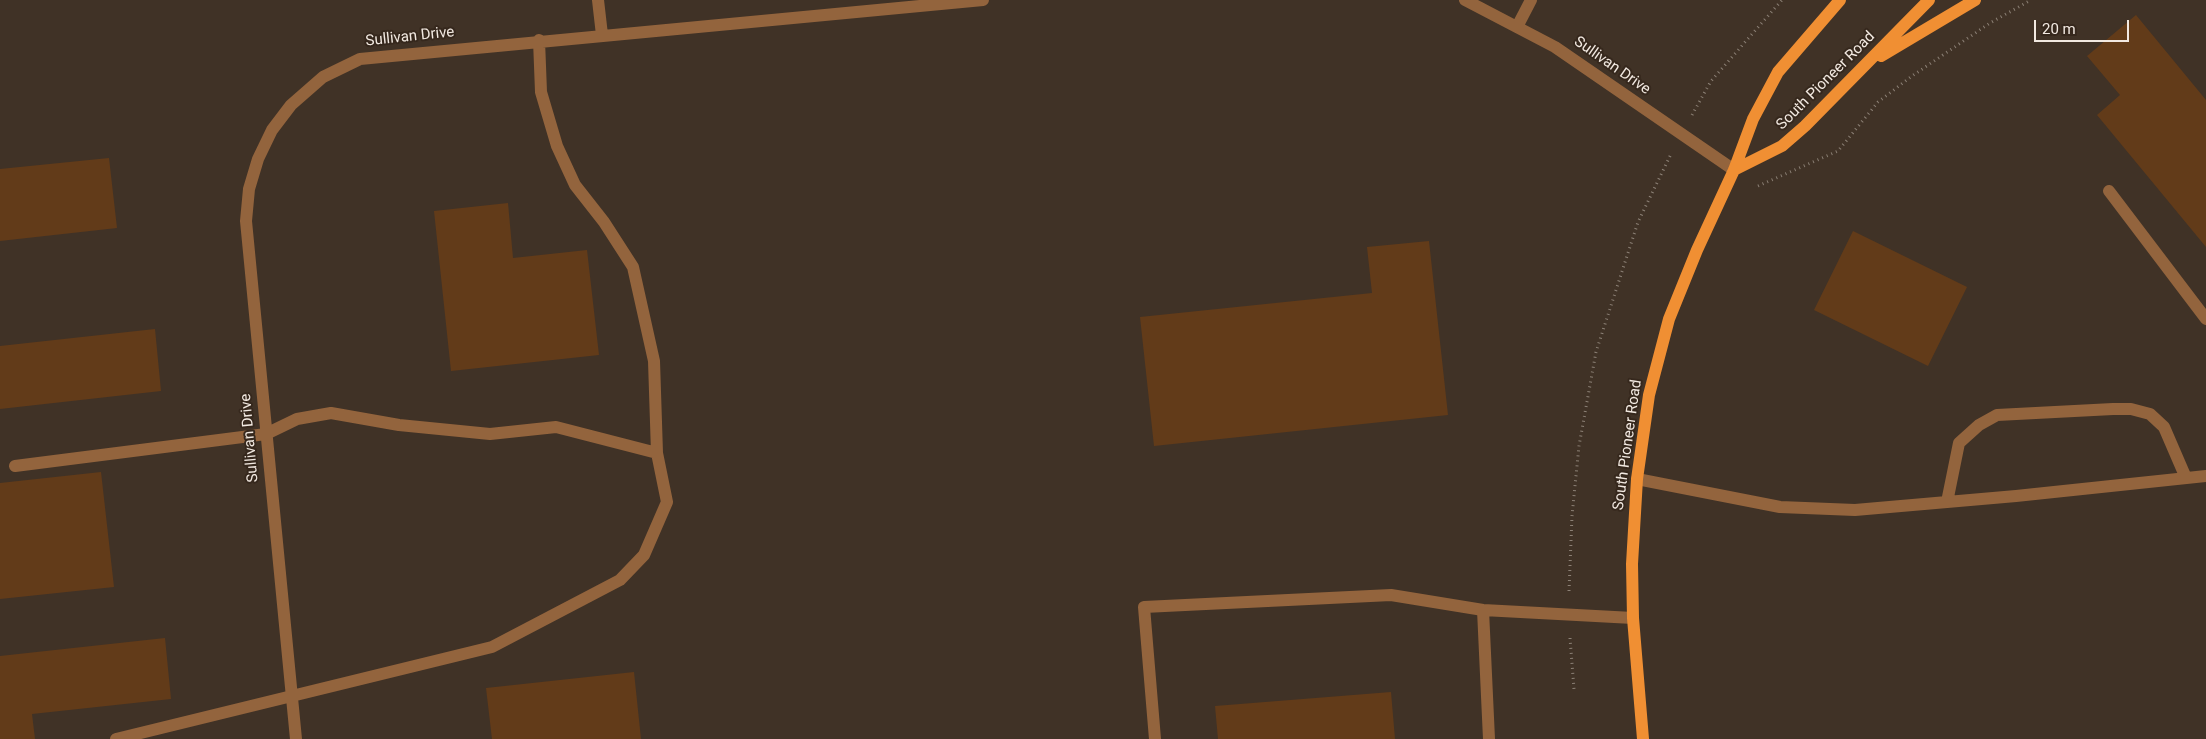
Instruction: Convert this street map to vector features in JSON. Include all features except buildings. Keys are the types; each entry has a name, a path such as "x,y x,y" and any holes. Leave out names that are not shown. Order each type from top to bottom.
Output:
{"main road":[{"name":"South Pioneer Road","path":"1643,739 1633,618 1632,564 1637,479 1649,396 1669,320 1696,250 1734,170 1753,118 1778,72 1840,0"},
{"name":"South Pioneer Road","path":"1734,170 1782,146 1809,122 1930,0"},
{"path":"1865,65 1974,0"}],"street":[{"path":"598,0 602,35"},
{"name":"Sullivan Drive","path":"296,739 246,221 252,179 258,159 272,130 290,105 331,72 355,60 539,40 983,0"},
{"name":"Sullivan Drive","path":"1465,0 1555,47 1734,170"},
{"path":"1517,27 1531,0"},
{"path":"116,739 492,647 620,580 644,555 667,502 657,453 654,361 633,267 604,222 575,185 557,146 541,92 539,40"},
{"path":"2109,191 2206,319"},
{"path":"1947,502 1959,443 1979,425 1997,415 2113,409 2131,409 2150,414 2164,427 2186,478"},
{"path":"16,466 266,434 297,419 331,413 399,424 490,434 556,427 657,453"},
{"path":"1637,479 1780,507 1855,510 2206,476"},
{"path":"1155,739 1144,607 1391,595 1483,610 1633,618"},
{"path":"1483,610 1488,739"}],"path":[{"path":"1574,689 1569,614 1569,554 1579,446 1596,352 1638,222 1681,134 1711,81 1782,0"},
{"path":"1752,188 1838,151 1878,102 1990,23 2032,0"}]}
